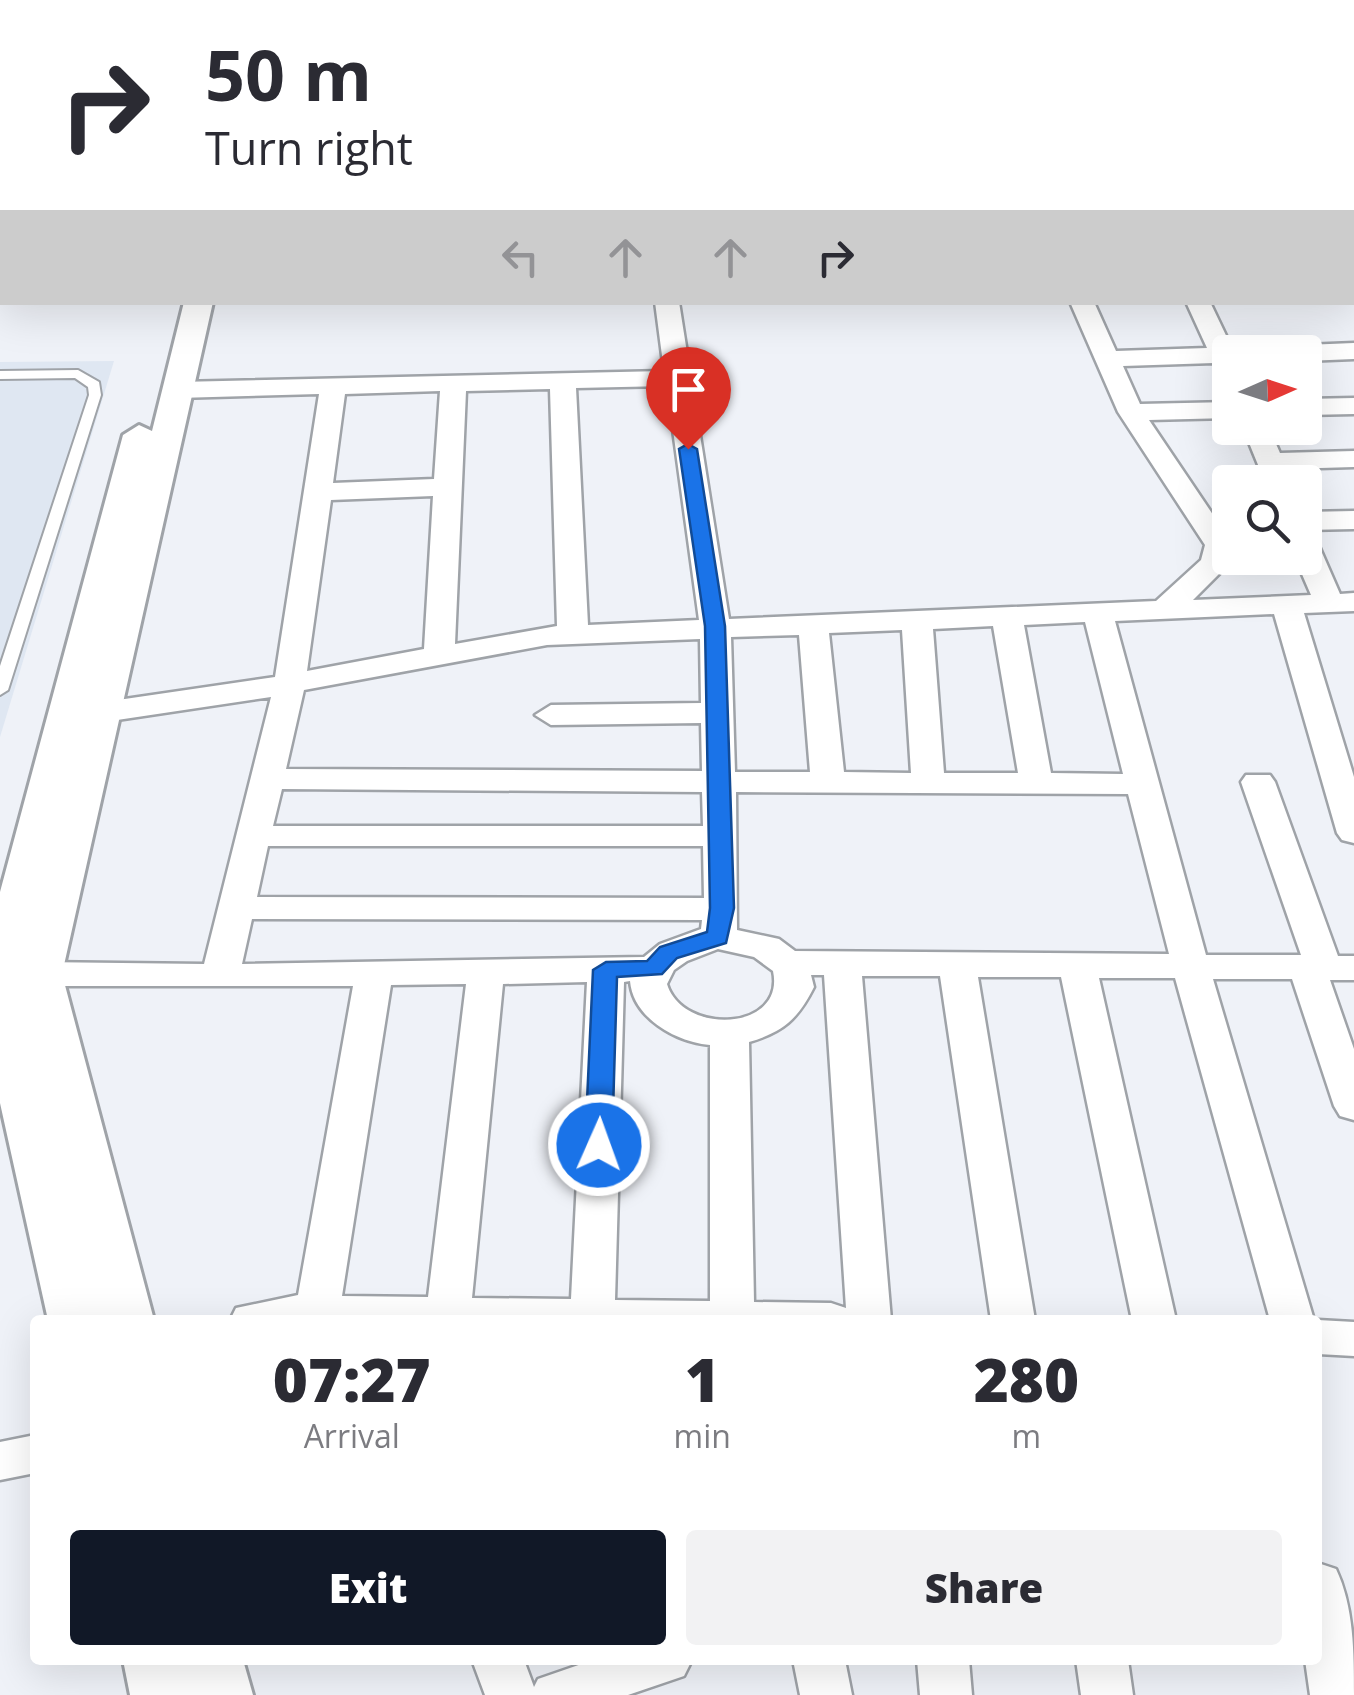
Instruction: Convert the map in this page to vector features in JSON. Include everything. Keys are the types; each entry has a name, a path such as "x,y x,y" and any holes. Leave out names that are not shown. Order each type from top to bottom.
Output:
{"street":[{"path":"85,715 173,305"},
{"path":"74,1315 13,983 198,305"},
{"path":"667,305 715,626 720,923"},
{"path":"1083,305 1131,412 1219,545 1216,562 1165,609"},
{"path":"1200,305 1215,335"},
{"path":"1322,352 1354,351"},
{"path":"1109,358 1212,360"},
{"path":"178,390 677,378"},
{"path":"563,381 573,634"},
{"path":"439,656 453,384"},
{"path":"220,976 290,683 333,386"},
{"path":"1322,407 1354,406"},
{"path":"1131,412 1212,410"},
{"path":"1321,465 1354,460"},
{"path":"318,492 448,487"},
{"path":"1322,521 1354,520"},
{"path":"1322,572 1342,603"},
{"path":"85,715 573,634 1342,603"},
{"path":"1286,605 1347,785 1354,832"},
{"path":"1097,612 1191,966 1291,1315"},
{"path":"1007,617 1036,784"},
{"path":"916,620 928,782"},
{"path":"813,624 828,782"},
{"path":"550,715 716,713"},
{"path":"265,779 1143,784"},
{"path":"1258,782 1328,968 1354,1106"},
{"path":"252,836 717,836"},
{"path":"235,908 720,923 770,949 788,963 797,981 794,1000 757,1029 729,1034 700,1031 666,1013 650,987 654,968 668,952 720,923"},
{"path":"788,963 1328,968"},
{"path":"842,964 869,1315"},
{"path":"957,965 1012,1315"},
{"path":"1077,965 1153,1315"},
{"path":"13,983 654,968"},
{"path":"592,1314 606,970"},
{"path":"448,1313 486,971"},
{"path":"317,1312 374,973"},
{"path":"13,983 126,1315"},
{"path":"729,1034 747,1315"},
{"path":"293,1315 623,1315"},
{"path":"1322,1338 1354,1339"},
{"path":"0,1461 30,1455"},
{"path":"1322,1609 1336,1695"},
{"path":"155,1665 162,1695"},
{"path":"213,1665 221,1695"},
{"path":"500,1665 511,1695"},
{"path":"556,1695 650,1665"},
{"path":"820,1665 826,1695"},
{"path":"943,1665 946,1695"},
{"path":"1103,1665 1106,1695"}],"lane":[{"path":"0,375 78,374 94,385 94,396 0,690"}],"shaded area":[{"path":"114,361 0,737 0,362"}],"route":[{"path":"599,1145 606,970 654,968 668,952 718,937 722,908 717,836 715,626 688,449"}]}
